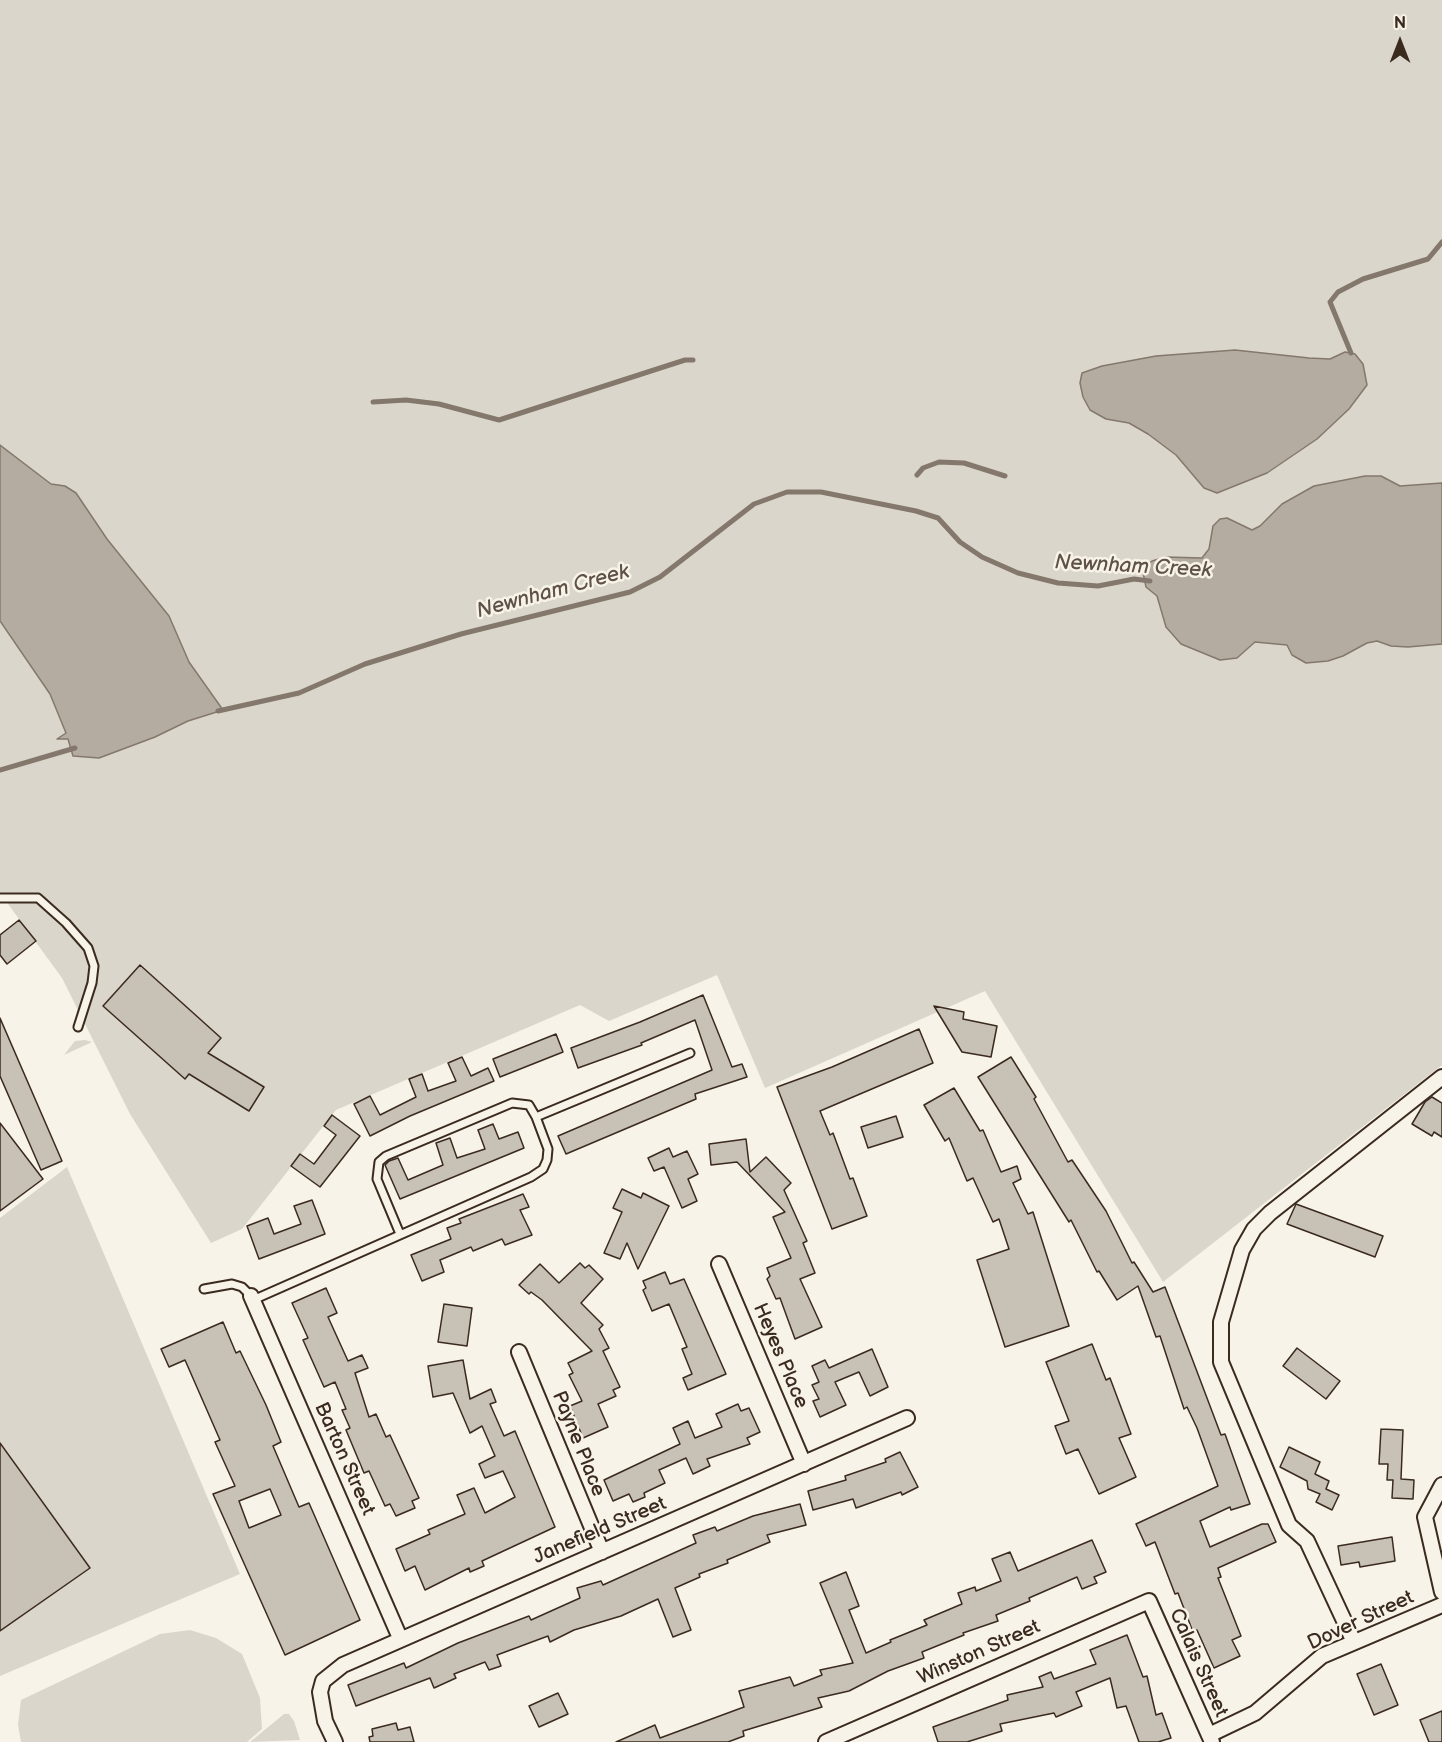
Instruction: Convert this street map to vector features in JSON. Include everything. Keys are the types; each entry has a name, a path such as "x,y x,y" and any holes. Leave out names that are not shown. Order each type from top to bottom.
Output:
{"street":[{"path":"1354,1642 1307,1541 1289,1525 1221,1362 1221,1322 1242,1250 1254,1229 1270,1213 1442,1077"},
{"name":"Heyes Place","path":"720,1264 804,1464"},
{"name":"Barton Street","path":"252,1298 400,1638"},
{"name":"Payne Place","path":"519,1352 602,1552"},
{"name":"Janefield Street","path":"335,1742 325,1720 320,1692 323,1681 343,1665 400,1638 906,1418"},
{"path":"1442,1485 1425,1517 1442,1592"},
{"name":"Calais Street","path":"1149,1601 1210,1738"},
{"name":"Winston Street","path":"826,1742 1149,1601"},
{"name":"Dover Street","path":"1210,1738 1254,1713 1322,1656 1442,1605"}],"lane":[{"path":"0,898 17,896 38,898 66,923 88,948 94,966 92,983 78,1027"},
{"path":"536,1117 690,1053"},
{"path":"204,1289 232,1284 242,1287 252,1298 400,1234 543,1169 548,1149 529,1105 512,1103 386,1156 379,1162 377,1179 400,1234"}],"shaded area":[{"path":"0,0 1442,0 1442,1065 1163,1282 985,991 765,1088 717,975 609,1021 580,1005 336,1110 242,1229 211,1243 130,1114 62,978 0,893"},
{"path":"1235,350 1330,359 1345,352 1355,354 1363,364 1367,385 1349,409 1317,439 1267,473 1217,493 1204,488 1176,455 1148,434 1129,423 1106,419 1090,410 1083,397 1080,383 1082,373 1102,366 1156,356"},
{"path":"0,445 51,484 65,486 76,493 107,539 169,616 189,662 223,710 188,721 155,737 99,758 73,756 68,739 57,739 66,733 50,694 0,621"},
{"path":"1365,476 1381,476 1400,486 1442,483 1442,644 1408,647 1391,646 1377,641 1367,643 1328,661 1306,663 1292,655 1287,645 1255,642 1237,658 1220,660 1181,644 1166,627 1157,596 1146,587 1142,568 1152,561 1166,557 1202,558 1209,549 1213,526 1220,519 1227,518 1252,530 1260,526 1282,504 1314,486"},
{"path":"75,1041 92,1042 64,1055"},
{"path":"67,1167 240,1574 0,1676 0,1218"},
{"path":"190,1630 216,1638 242,1654 260,1698 262,1729 247,1742 21,1742 18,1725 21,1700 160,1634"},
{"path":"284,1714 289,1714 294,1721 300,1740 250,1742"}],"building":[{"path":"19,920 36,941 7,964 0,955 0,935"},
{"path":"140,965 221,1038 208,1053 264,1087 249,1111 189,1074 185,1079 103,1006"},
{"path":"703,995 732,1067 742,1064 747,1077 695,1094 696,1099 566,1154 558,1136 712,1070 695,1020 641,1043 642,1045 578,1068 571,1048"},
{"path":"934,1006 964,1012 963,1019 997,1026 991,1057 962,1052"},
{"path":"0,1018 62,1161 41,1170 0,1076"},
{"path":"919,1029 933,1063 820,1111 830,1135 833,1133 867,1216 832,1229 777,1087 832,1067"},
{"path":"556,1034 563,1052 500,1077 493,1059"},
{"path":"462,1057 471,1076 488,1068 494,1081 410,1116 370,1136 354,1104 370,1096 380,1115 416,1097 409,1079 422,1074 428,1091 456,1081 448,1063"},
{"path":"1011,1057 1036,1097 1034,1099 1068,1162 1072,1160 1106,1211 1132,1263 1134,1262 1153,1292 1165,1287 1221,1435 1225,1434 1250,1504 1231,1510 1230,1507 1200,1521 1210,1547 1262,1524 1268,1524 1276,1542 1218,1568 1221,1577 1218,1578 1241,1636 1232,1640 1240,1656 1214,1668 1197,1630 1193,1632 1178,1593 1175,1594 1155,1542 1146,1546 1136,1524 1218,1486 1197,1428 1187,1407 1184,1409 1160,1336 1156,1337 1138,1286 1117,1300 1099,1271 1097,1272 1071,1220 1069,1222 978,1077"},
{"path":"954,1088 980,1131 983,1130 1001,1172 1017,1166 1021,1179 1013,1183 1028,1214 1033,1212 1069,1326 1005,1347 977,1260 1009,1249 999,1219 993,1222 973,1178 967,1181 949,1138 945,1141 924,1105"},
{"path":"1432,1097 1442,1103 1442,1137 1434,1132 1432,1136 1412,1124 1425,1102"},
{"path":"332,1115 360,1136 320,1187 291,1166 300,1154 314,1164 336,1135 324,1126"},
{"path":"896,1116 903,1137 868,1148 861,1127"},
{"path":"0,1123 43,1179 0,1211"},
{"path":"493,1124 499,1139 518,1132 524,1148 400,1199 385,1165 389,1161 398,1158 408,1180 443,1165 436,1143 450,1138 457,1158 485,1149 478,1130"},
{"path":"746,1139 750,1172 766,1157 791,1183 784,1190 807,1241 803,1243 815,1273 800,1279 822,1327 795,1339 780,1298 776,1299 767,1279 770,1276 767,1268 791,1258 773,1217 785,1212 737,1162 711,1165 709,1144"},
{"path":"669,1148 673,1157 687,1151 698,1174 688,1179 697,1201 682,1208 664,1167 654,1171 648,1158"},
{"path":"622,1189 641,1198 643,1193 669,1206 638,1269 627,1243 620,1259 604,1253 622,1212 613,1208"},
{"path":"523,1194 529,1207 520,1210 532,1235 505,1245 502,1239 473,1251 471,1247 440,1260 444,1272 422,1281 411,1255 451,1239 447,1228 461,1223 459,1219"},
{"path":"312,1200 325,1234 259,1259 247,1226 268,1218 274,1234 301,1224 294,1206"},
{"path":"1296,1204 1383,1236 1375,1257 1287,1224"},
{"path":"580,1263 585,1268 589,1265 603,1279 581,1303 603,1325 599,1329 609,1348 603,1351 620,1387 613,1390 616,1396 598,1404 608,1427 583,1438 570,1406 582,1401 569,1375 573,1373 568,1363 592,1351 542,1300 531,1292 529,1294 519,1285 540,1264 559,1283"},
{"path":"665,1272 670,1284 684,1279 726,1374 688,1390 683,1378 692,1374 682,1349 687,1347 669,1304 652,1311 643,1290 646,1288 643,1281"},
{"path":"326,1288 337,1313 328,1317 348,1361 362,1355 368,1368 355,1373 369,1417 376,1414 386,1437 390,1435 419,1498 412,1501 415,1508 396,1516 390,1504 385,1506 369,1471 364,1473 346,1430 350,1428 342,1410 346,1409 335,1382 324,1387 303,1340 308,1338 292,1303"},
{"path":"444,1304 472,1308 467,1346 438,1342"},
{"path":"223,1322 236,1353 240,1351 266,1405 281,1442 273,1446 299,1507 309,1503 360,1620 285,1655 213,1494 235,1486 215,1442 220,1440 185,1360 169,1367 161,1349","holes":["270,1489 281,1515 249,1528 239,1501"]},
{"path":"1092,1344 1106,1380 1110,1378 1131,1434 1119,1438 1136,1477 1099,1494 1078,1449 1066,1454 1055,1426 1069,1421 1046,1362"},
{"path":"1297,1348 1340,1381 1326,1399 1283,1366"},
{"path":"872,1349 888,1387 870,1396 859,1372 835,1382 846,1405 820,1417 813,1401 819,1399 812,1385 819,1382 812,1366 825,1360 829,1368"},
{"path":"463,1360 470,1399 491,1389 496,1402 490,1404 504,1436 515,1431 555,1527 482,1561 484,1566 470,1572 469,1568 425,1590 415,1566 405,1571 396,1549 430,1534 428,1530 465,1514 457,1495 474,1488 485,1513 515,1497 503,1471 485,1478 479,1464 495,1456 482,1426 470,1433 453,1393 433,1397 428,1366"},
{"path":"738,1404 741,1411 749,1408 760,1432 747,1438 750,1444 707,1459 710,1466 693,1474 686,1458 659,1470 665,1483 644,1493 645,1497 633,1502 629,1494 613,1501 604,1480 680,1444 673,1428 688,1421 695,1438 722,1427 716,1414"},
{"path":"1381,1429 1403,1430 1401,1479 1414,1480 1413,1499 1392,1498 1393,1480 1387,1480 1388,1464 1379,1464"},
{"path":"0,1443 90,1568 0,1631"},
{"path":"1289,1447 1320,1462 1315,1474 1329,1481 1326,1489 1339,1495 1332,1510 1316,1502 1320,1494 1308,1489 1307,1481 1280,1467"},
{"path":"900,1452 918,1487 902,1495 901,1492 856,1508 853,1499 813,1510 808,1491 846,1480 845,1476 886,1462 885,1459"},
{"path":"800,1504 806,1525 767,1535 770,1542 727,1560 728,1563 699,1574 700,1577 675,1588 691,1630 673,1637 658,1599 621,1616 574,1630 550,1642 548,1636 497,1655 501,1666 489,1670 485,1662 454,1674 456,1678 434,1688 430,1678 356,1706 348,1685 404,1663 406,1668 458,1643 529,1616 531,1620 580,1598 577,1588 601,1581 603,1585 696,1543 693,1535 715,1527 717,1531 753,1516"},
{"path":"1392,1537 1395,1561 1360,1567 1359,1562 1341,1565 1338,1546"},
{"path":"1092,1540 1106,1572 1094,1577 1097,1583 1082,1589 1077,1577 1029,1598 1030,1601 996,1615 998,1621 963,1633 964,1635 922,1652 924,1658 888,1671 849,1691 818,1698 822,1707 743,1731 744,1736 728,1742 616,1742 655,1725 660,1738 744,1707 739,1691 790,1677 794,1686 822,1675 820,1670 853,1663 820,1583 846,1572 859,1606 849,1610 866,1653 891,1642 890,1640 927,1625 924,1620 962,1604 958,1593 975,1587 976,1591 1001,1581 992,1559 1010,1552 1018,1571"},
{"path":"1127,1635 1143,1677 1147,1676 1156,1715 1162,1713 1171,1738 1158,1742 1139,1742 1126,1706 1117,1708 1110,1678 1076,1692 1082,1706 1056,1717 1054,1713 1000,1724 1002,1731 967,1742 938,1742 933,1727 1008,1700 1007,1695 1043,1687 1039,1677 1051,1672 1054,1679 1096,1664 1090,1650"},
{"path":"1381,1664 1398,1705 1374,1715 1357,1674"},
{"path":"558,1693 568,1714 539,1727 529,1706"},
{"path":"1442,1711 1442,1742 1429,1742 1420,1720"},
{"path":"396,1723 398,1730 410,1727 414,1742 370,1742 369,1737 373,1736 372,1729"}],"waterway":[{"path":"1351,353 1330,302 1338,292 1363,279 1428,259 1442,242"},
{"path":"373,402 406,400 439,404 499,420 685,360 693,360"},
{"path":"917,475 923,468 939,462 964,463 1005,476"},
{"name":"Newnham Creek","path":"218,711 299,693 365,664 461,634 630,592 660,577 754,504 787,492 821,492 916,511 938,518 960,542 982,557 1018,573 1058,583 1098,586 1134,579 1150,581"},
{"name":"Newnham Creek","path":"0,770 75,748"}]}
